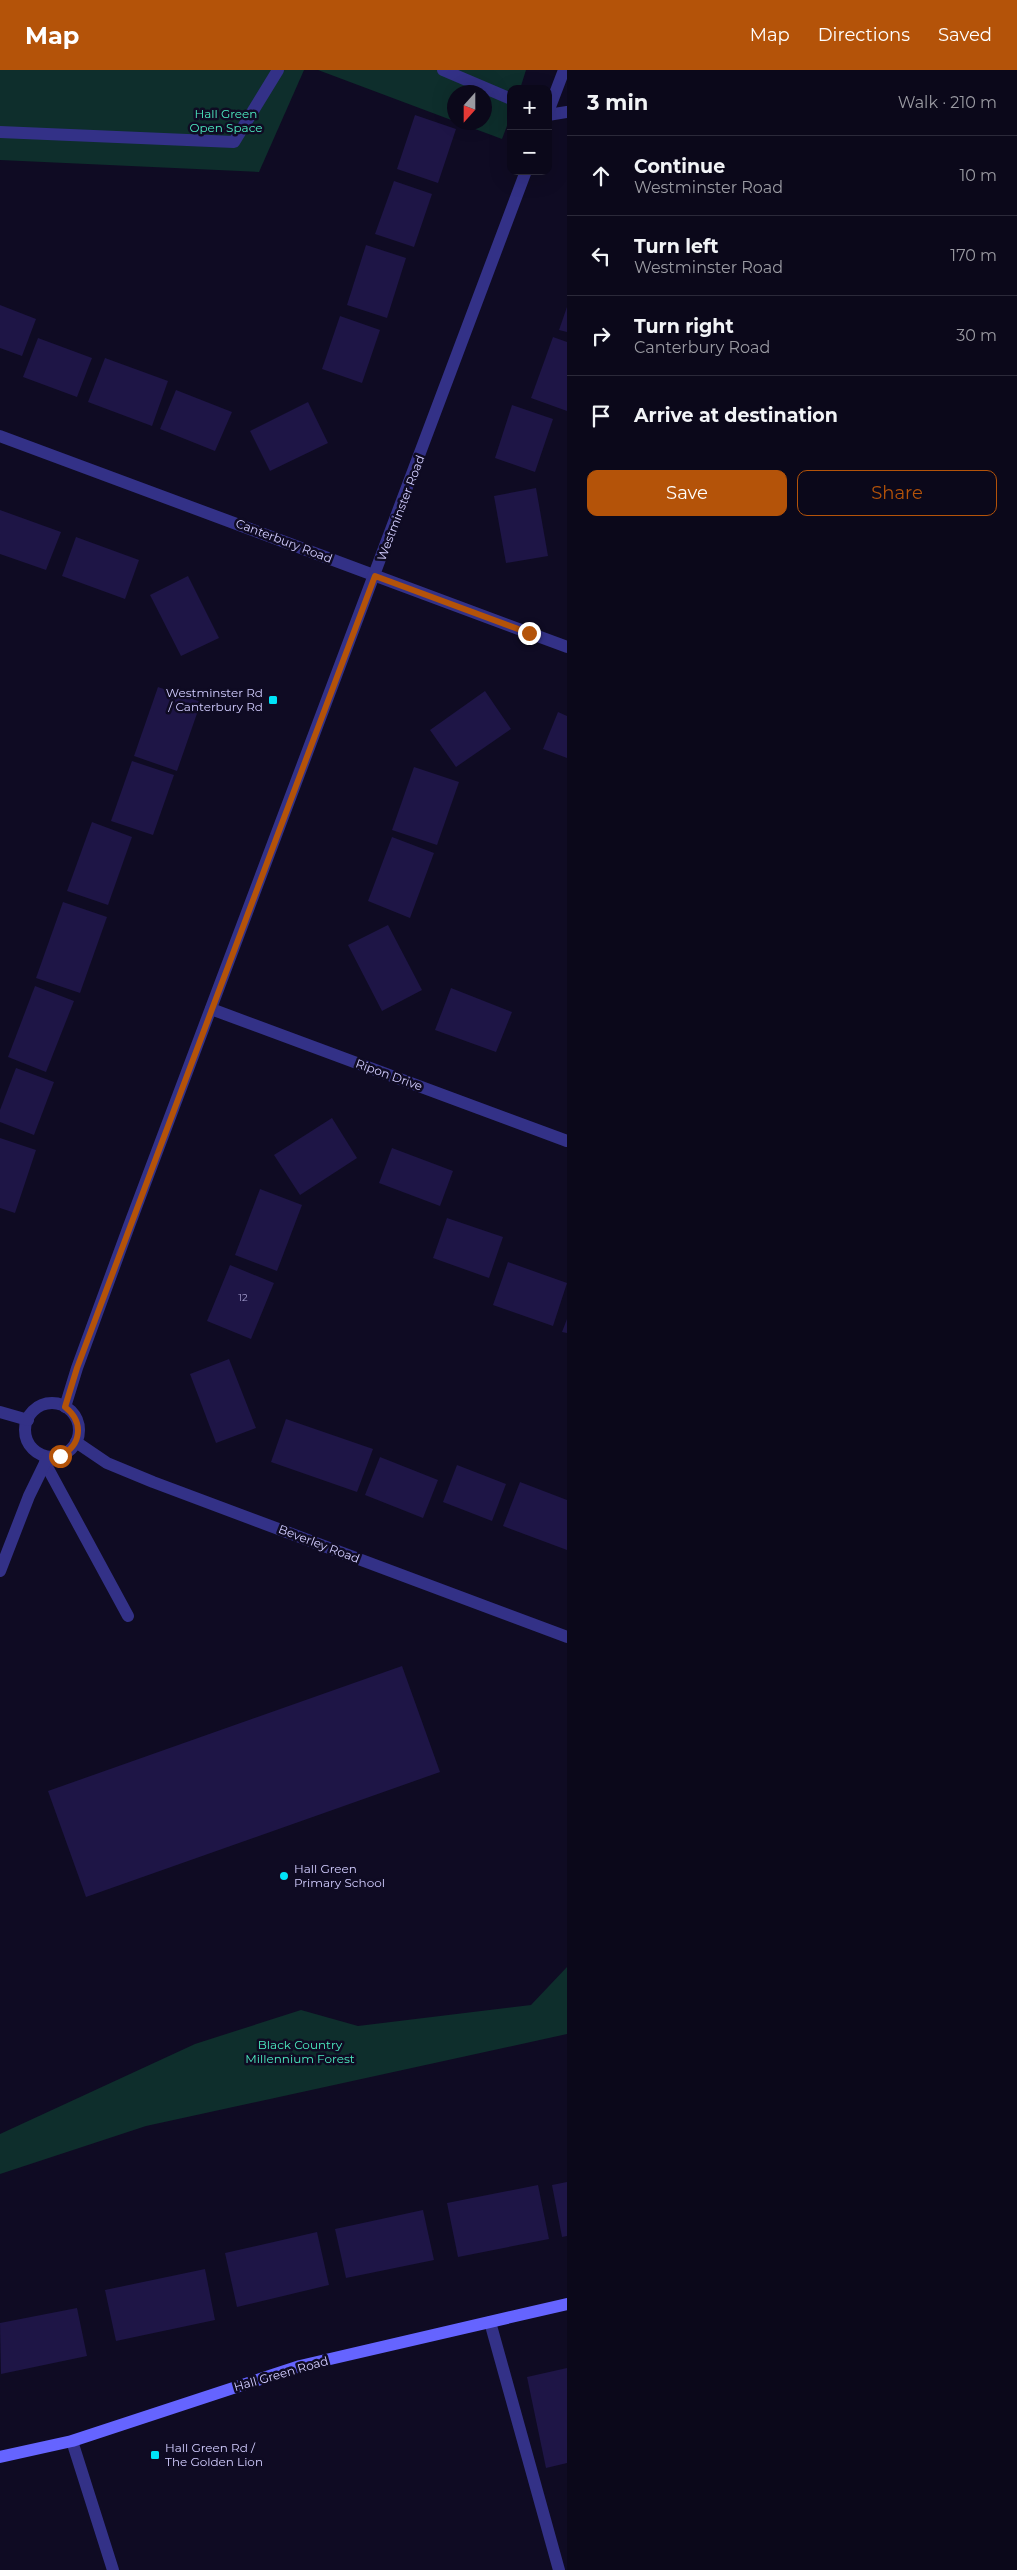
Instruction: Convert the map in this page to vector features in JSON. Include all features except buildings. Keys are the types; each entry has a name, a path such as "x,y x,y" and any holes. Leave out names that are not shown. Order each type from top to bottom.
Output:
{"street":[{"path":"0,132 234,142 278,70"},
{"path":"443,70 507,97"},
{"path":"552,102 564,70"},
{"path":"552,113 567,112"},
{"name":"Westminster Road","path":"65,1407 77,1368 525,175"},
{"name":"Canterbury Road","path":"0,436 567,647"},
{"name":"Ripon Drive","path":"211,1010 567,1141"},
{"path":"0,1571 29,1496 46,1460 64,1454 76,1442 78,1434 77,1421 65,1407 46,1404 33,1411 28,1420 26,1431 29,1443 46,1460 128,1616"},
{"path":"0,1412 28,1420"},
{"name":"Beverley Road","path":"76,1442 107,1463 153,1482 567,1637"},
{"name":"Hall Green Road","path":"0,2457 72,2441 300,2366 567,2304"},
{"path":"490,2322 559,2570"},
{"path":"72,2441 113,2570"}],"green space":[{"name":"Hall Green Open Space","path":"0,70 304,70 259,172 0,160"},
{"path":"318,70 526,70 521,85 507,85 507,126 502,139 478,130 492,130 492,85 447,85 447,118"},
{"name":"Black Country Millennium Forest","path":"567,1967 567,2034 146,2126 0,2174 0,2134 195,2044 301,2010 358,2026 531,2005"}],"place":[{"name":"Westminster Rd / Canterbury Rd","path":"273,700"},
{"name":"Hall Green Primary School","path":"284,1876"},
{"name":"Hall Green Rd / The Golden Lion","path":"155,2455"}],"route":[{"path":"60,1456 71,1449 76,1442 78,1434 75,1416 65,1407 77,1368 375,576 529,633"}]}
